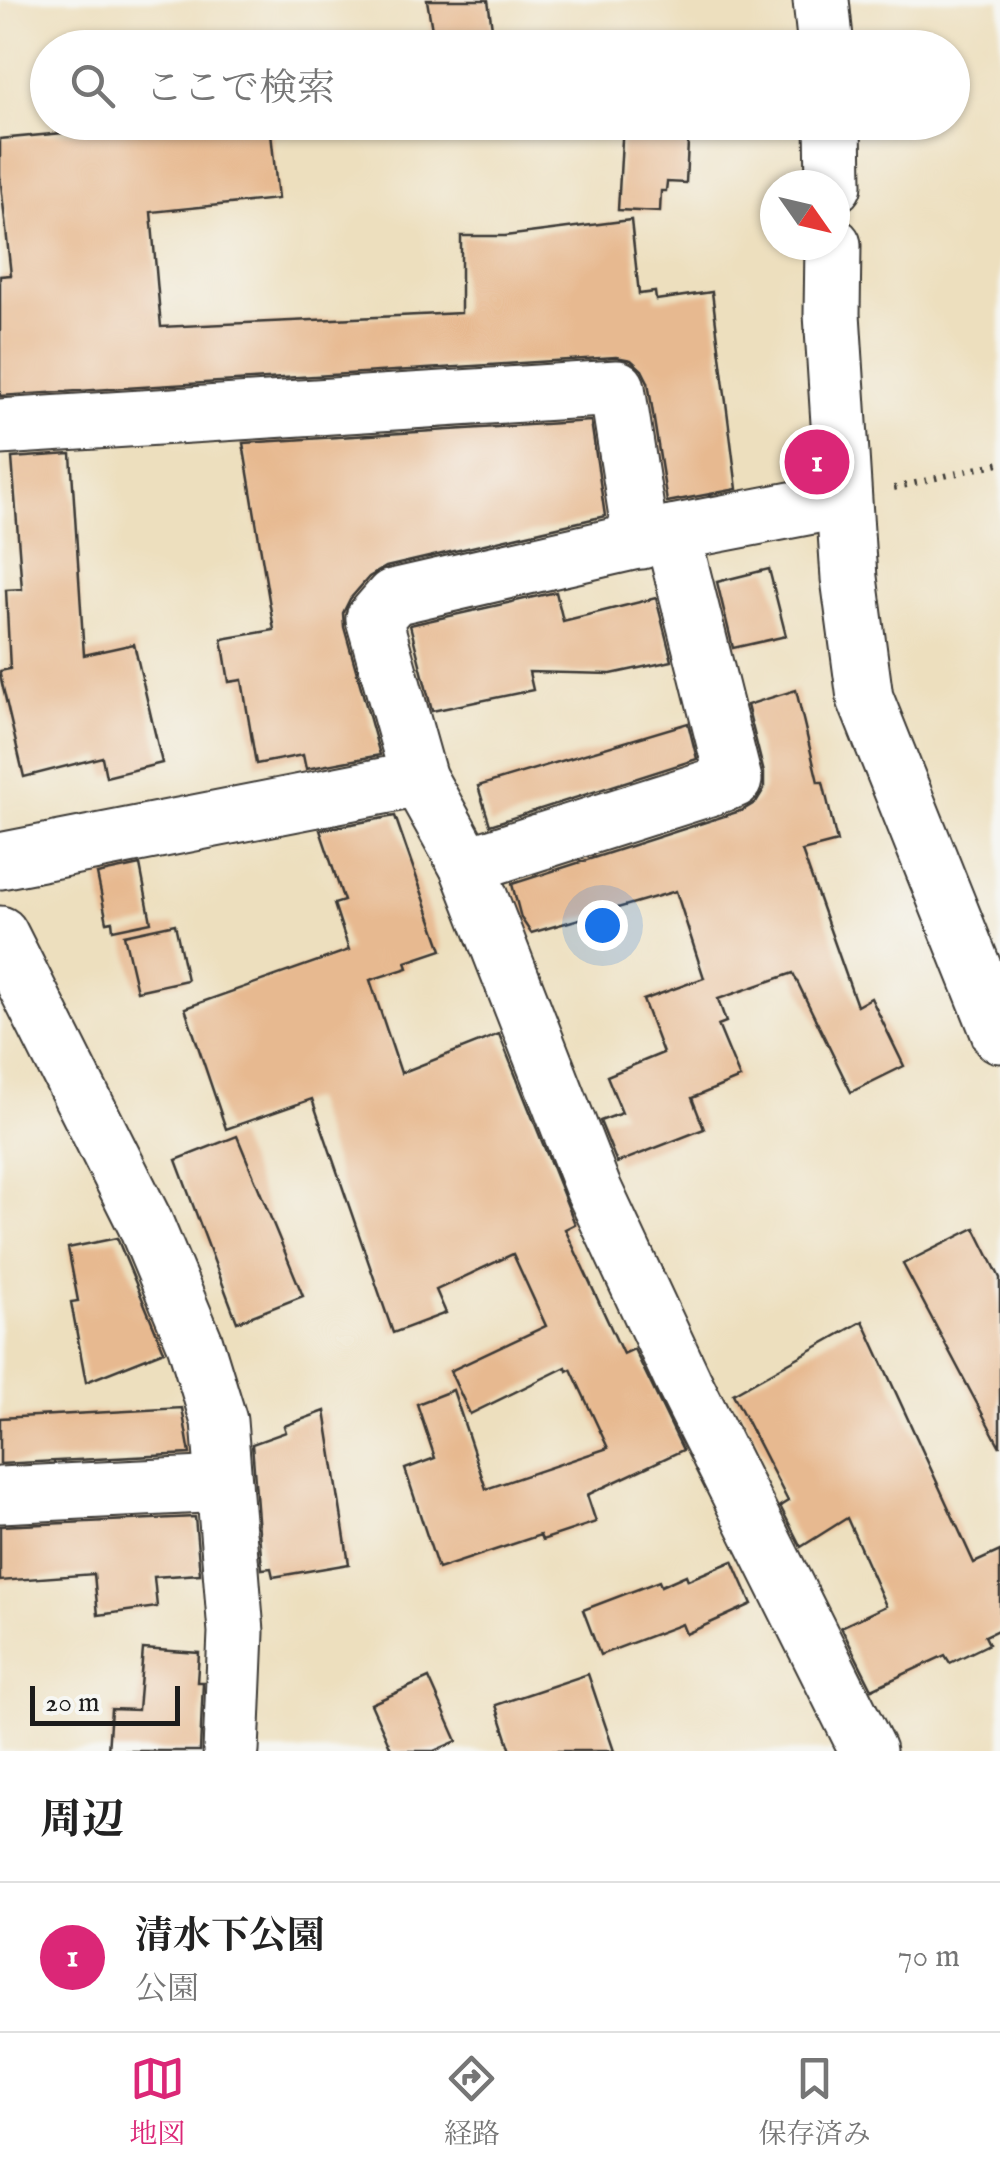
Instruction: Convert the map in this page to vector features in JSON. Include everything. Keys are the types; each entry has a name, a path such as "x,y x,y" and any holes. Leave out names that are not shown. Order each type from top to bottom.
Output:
{"street":[{"path":"822,0 824,30"},
{"path":"833,140 834,170"},
{"path":"833,260 832,314 843,500 865,698 1000,1035"},
{"path":"0,427 617,388 656,537 734,780 468,864"},
{"path":"843,500 656,537 394,597 374,619 420,779 468,864 594,1188 684,1382 868,1751"},
{"path":"0,862 420,779"},
{"path":"0,934 145,1224 195,1342 219,1421 236,1632 230,1751"},
{"path":"0,1495 224,1484"}],"path":[{"path":"843,500 1000,463"}],"building":[{"path":"427,0 488,0 492,30 432,30"},
{"path":"0,139 272,140 278,199 151,212 161,327 461,313 461,236 505,236 631,220 639,294 655,292 656,300 712,292 737,489 667,502 648,382 631,360 616,357 0,396 0,276 11,275"},
{"path":"622,140 688,140 686,183 667,182 666,191 661,191 660,212 618,210"},
{"path":"591,421 605,516 386,567 369,577 350,599 343,613 344,627 380,755 306,769 303,755 256,764 242,680 229,682 222,639 274,630 243,443"},
{"path":"71,454 84,655 134,644 162,763 106,777 102,757 24,777 0,675 0,671 10,669 6,590 22,589 12,458"},
{"path":"769,569 786,636 733,648 717,582"},
{"path":"556,592 563,621 656,598 672,661 611,674 529,672 533,690 432,711 410,625"},
{"path":"796,690 837,842 802,851 857,1006 871,998 904,1066 851,1092 793,973 718,999 726,1022 718,1025 740,1078 692,1098 704,1129 617,1163 600,1121 622,1113 607,1076 663,1053 643,1000 704,978 676,891 531,933 521,918 512,884 743,810 756,802 764,789 764,773 747,705"},
{"path":"688,723 697,759 490,825 478,786"},
{"path":"395,816 442,950 406,962 408,968 370,980 401,1073 499,1034 575,1224 565,1229 623,1354 634,1349 683,1450 587,1495 596,1522 542,1540 540,1535 438,1569 405,1469 435,1458 417,1404 453,1390 486,1489 608,1448 571,1369 567,1371 566,1367 470,1414 450,1371 546,1326 513,1254 436,1290 446,1313 393,1333 312,1099 226,1129 185,1008 349,950 334,904 344,901 320,830"},
{"path":"140,865 151,922 113,930 112,921 107,922 97,874"},
{"path":"175,924 187,980 137,991 124,935"},
{"path":"237,1136 303,1296 237,1322 176,1160"},
{"path":"975,1228 1000,1278 1000,1447 903,1264"},
{"path":"117,1238 164,1351 86,1382 71,1302 78,1301 68,1248"},
{"path":"863,1321 974,1563 1000,1551 1000,1629 985,1636 989,1644 950,1663 945,1655 872,1689 841,1627 886,1606 847,1518 801,1547 780,1506 788,1501 733,1394"},
{"path":"182,1408 190,1454 0,1464 0,1418"},
{"path":"325,1411 349,1564 273,1577 271,1568 262,1569 252,1444 286,1432 284,1426"},
{"path":"195,1517 200,1574 154,1577 157,1607 98,1615 94,1574 0,1581 0,1526"},
{"path":"733,1561 752,1604 686,1634 682,1624 600,1655 583,1610 659,1581 661,1586 686,1575 688,1580"},
{"path":"143,1649 199,1653 197,1682 203,1682 200,1751 108,1751 111,1709 138,1710"},
{"path":"588,1674 614,1751 511,1751 496,1705"},
{"path":"429,1678 457,1741 434,1751 392,1751 371,1704"}],"place":[{"name":"清水下公園","path":"817,462"}]}
